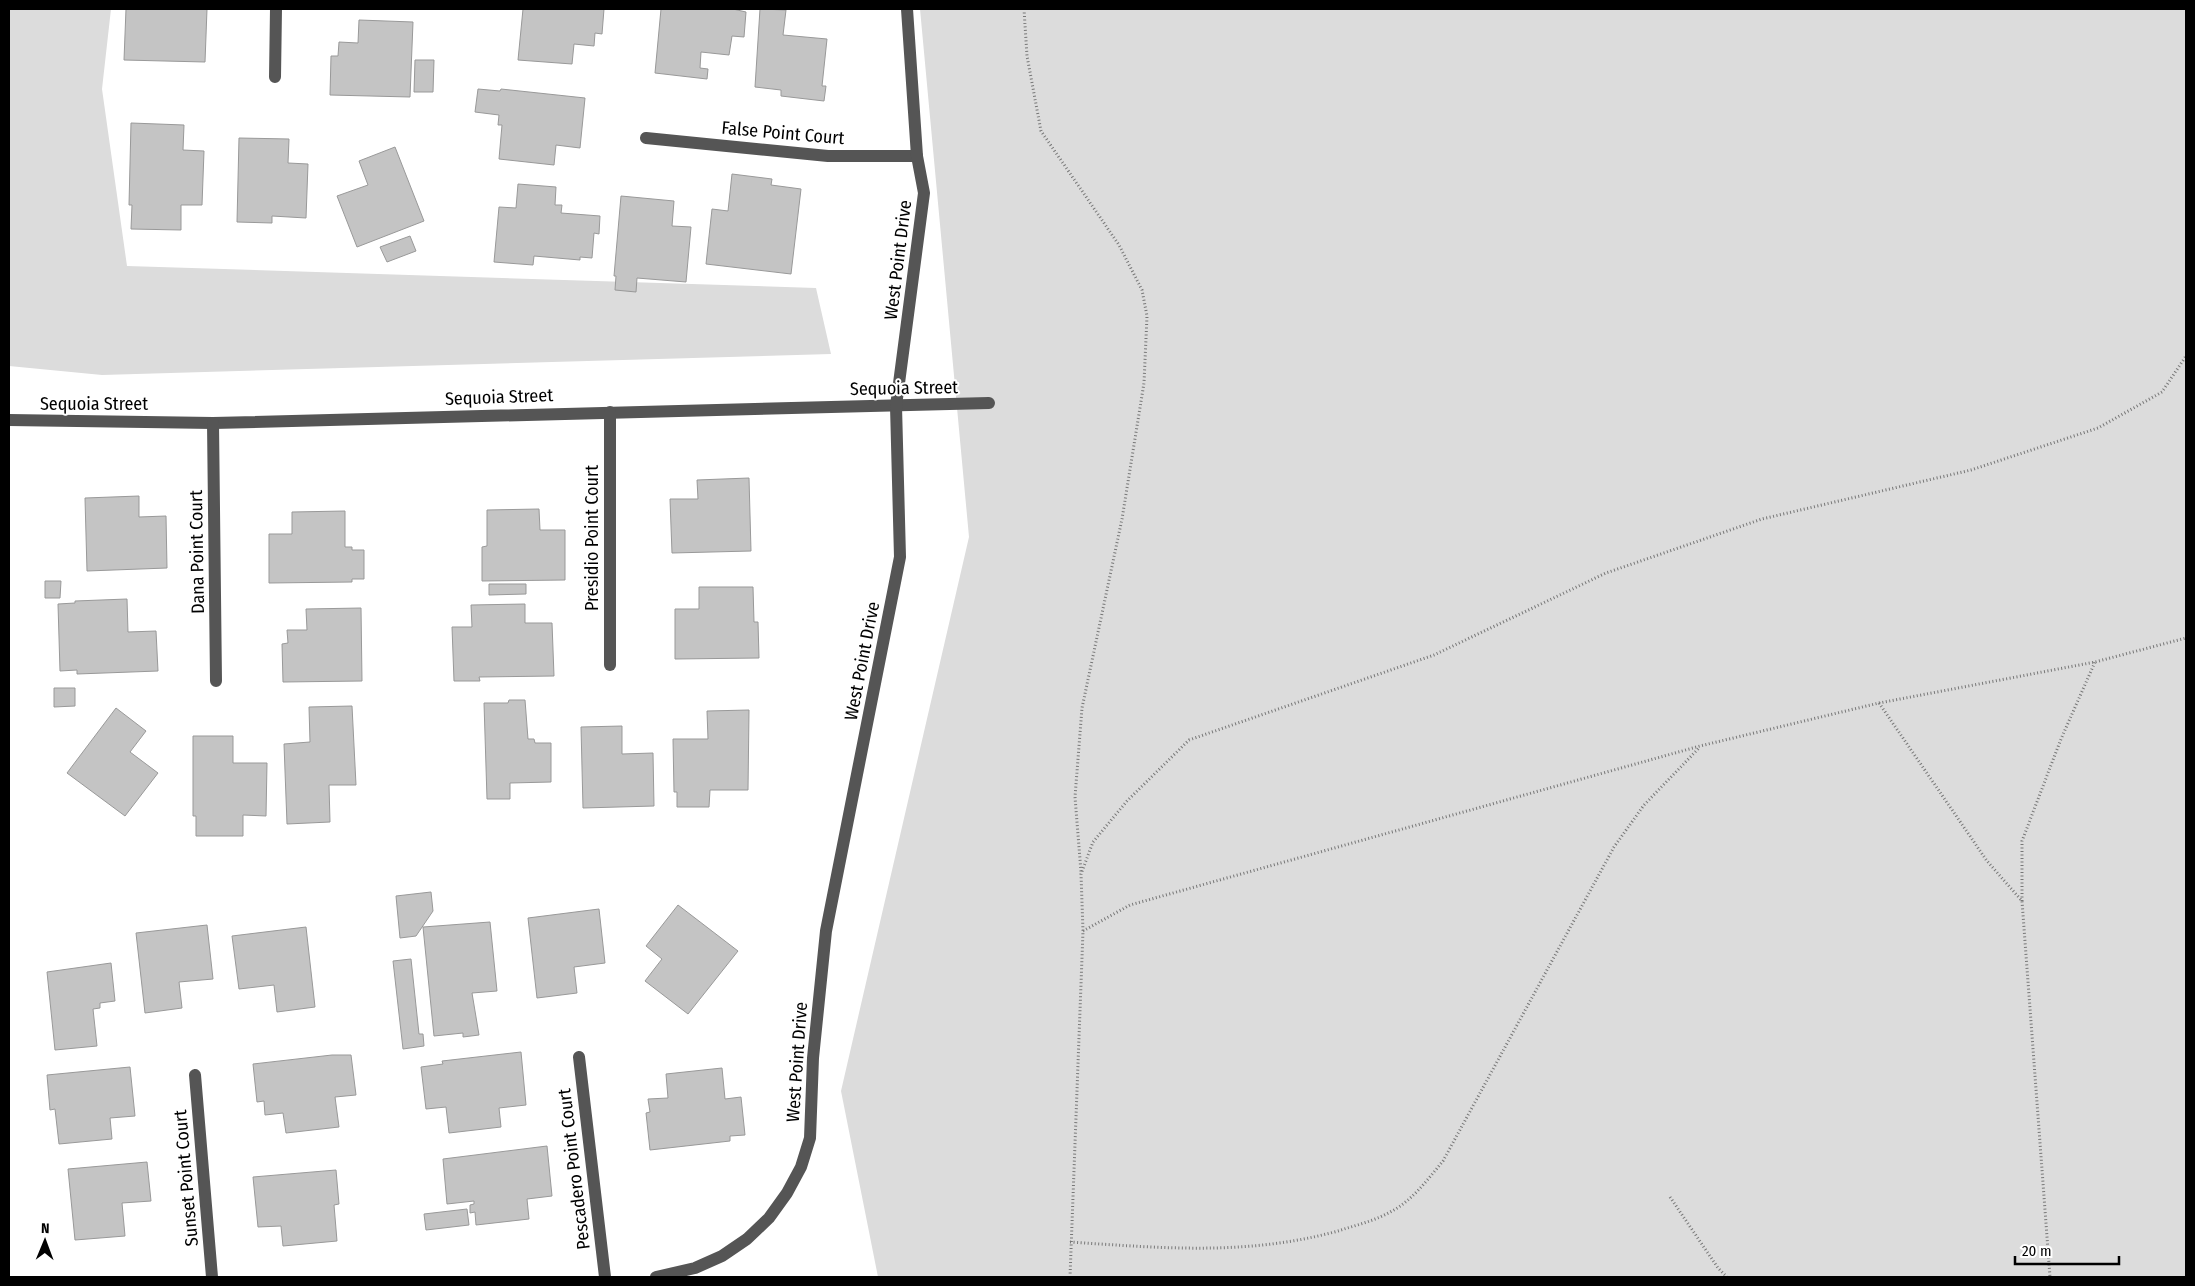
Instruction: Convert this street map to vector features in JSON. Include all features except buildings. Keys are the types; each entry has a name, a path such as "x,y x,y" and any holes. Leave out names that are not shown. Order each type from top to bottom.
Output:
{"street":[{"path":"275,77 276,9"},
{"name":"West Point Drive","path":"656,1277 695,1273 747,1239 769,1218 787,1194 801,1167 810,1138 813,1058 826,931 900,557 896,406 924,193 917,156 907,9"},
{"name":"False Point Court","path":"646,138 828,156 917,156"},
{"name":"Sequoia Street","path":"9,420 213,423 990,404"},
{"name":"Presidio Point Court","path":"610,412 610,665"},
{"name":"Dana Point Court","path":"213,423 216,681"},
{"name":"Pescadero Point Court","path":"579,1057 605,1277"},
{"name":"Sunset Point Court","path":"195,1075 212,1277"}],"path":[{"path":"1024,9 1027,56 1041,131 1120,244 1142,290 1147,316 1144,383 1122,519 1082,708 1075,797 1083,931 1070,1277"},
{"path":"1081,874 1093,842 1127,801 1189,740 1434,655 1606,573 1753,522 1971,470 2098,428 2162,392 2186,356"},
{"path":"1083,931 1130,905 1700,746 1879,703 2095,662 2186,638"},
{"path":"2050,1277 2022,901 2022,841 2061,739 2095,662"},
{"path":"1879,703 1987,861 2022,901"},
{"path":"1070,1242 1184,1250 1276,1245 1367,1223 1393,1211 1414,1194 1443,1161 1614,847 1644,805 1700,746"},
{"path":"1670,1197 1718,1268 1727,1277"}],"shaded area":[{"path":"9,9 111,9 102,89 127,266 816,288 831,354 102,375 9,366"},
{"path":"920,9 2186,9 2186,1277 878,1277 841,1091 969,537"}]}
